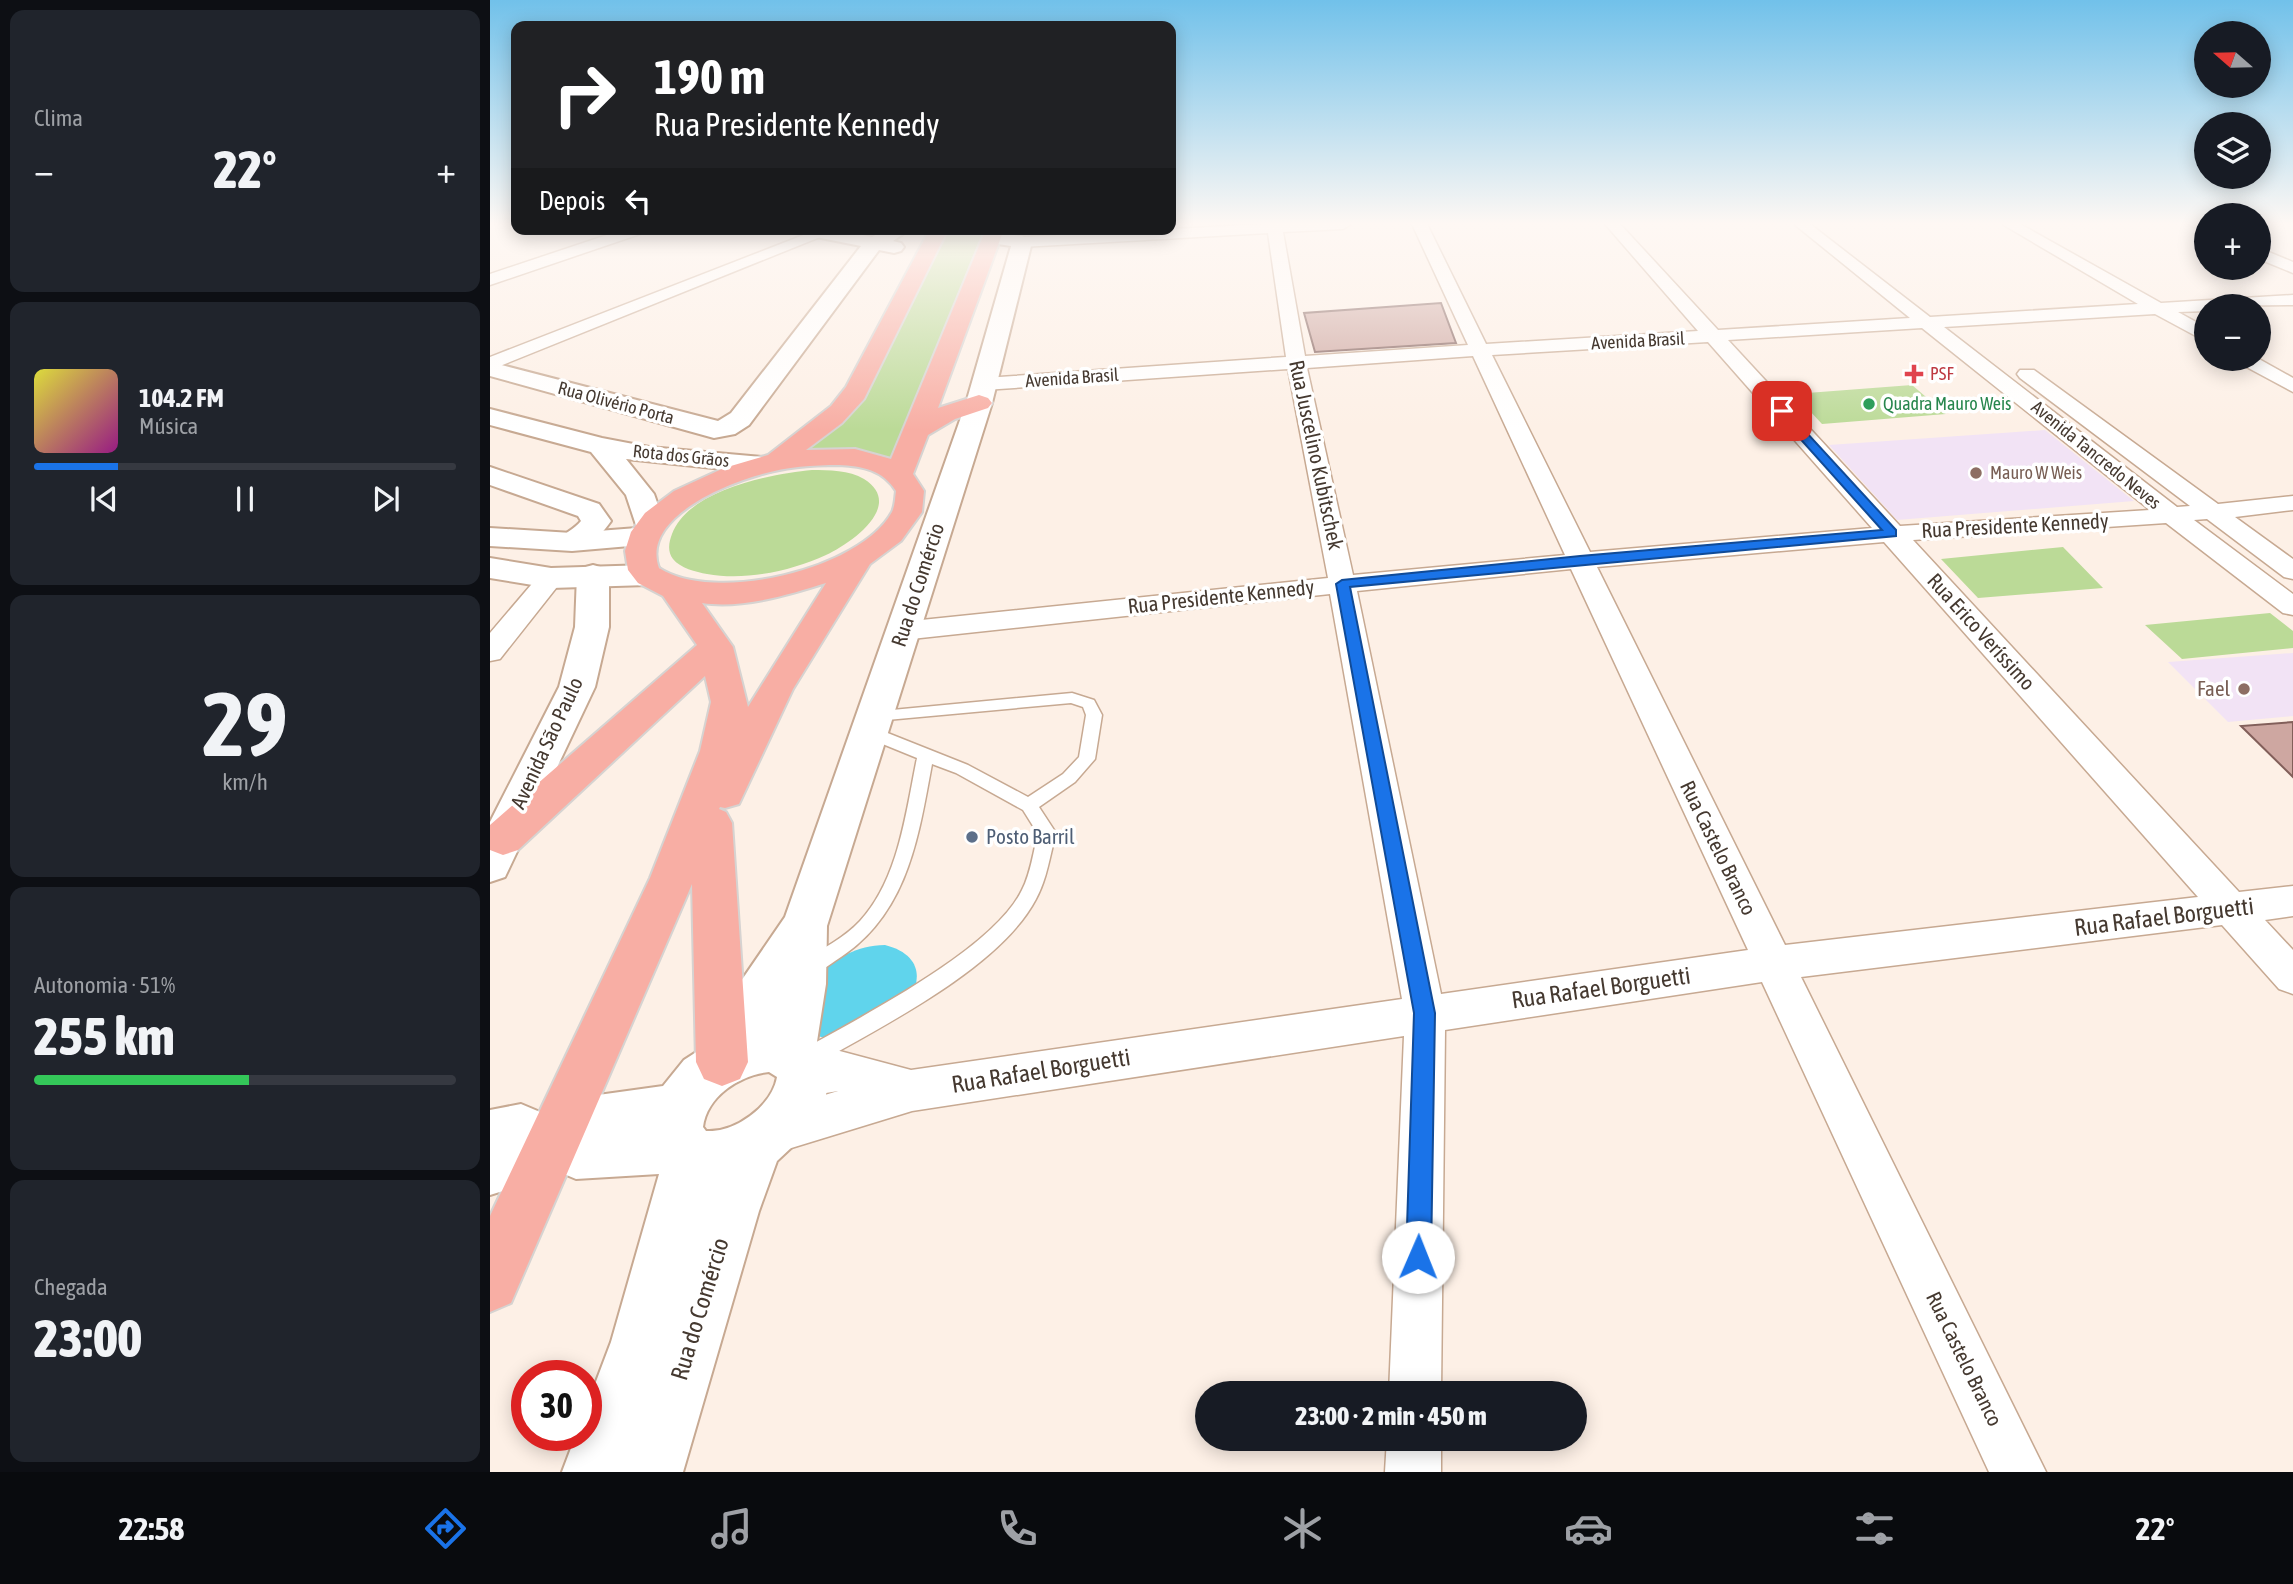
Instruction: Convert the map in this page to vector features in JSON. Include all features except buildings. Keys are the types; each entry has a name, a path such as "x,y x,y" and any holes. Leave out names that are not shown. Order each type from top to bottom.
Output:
{"highway":[{"path":"770,463 822,427 850,400 906,293"},
{"path":"899,474 978,293"},
{"path":"917,430 981,393"},
{"path":"490,1282 672,878 720,751 730,702 716,647 639,558 646,531 671,506 699,488 770,463 812,457 848,457 878,463 899,474 910,491 908,512 890,535 858,558 814,577 764,590 715,594 661,582"},
{"path":"672,878 710,823 775,689 858,558"},
{"path":"497,851 716,647"},
{"path":"710,823 730,1058"}],"street":[{"path":"490,366 674,293"},
{"name":"Rua Olivério Porta","path":"490,366 714,429 726,428 740,419 841,293"},
{"name":"Rua do Comércio","path":"649,1472 730,1211 765,1139 791,1113 800,1093 797,1065 804,947 902,631 981,393 995,293"},
{"name":"Rua Juscelino Kubitschek","path":"1285,293 1297,370 1342,584 1425,1013 1415,1381"},
{"name":"Rua Castelo Branco","path":"1452,293 2018,1472"},
{"name":"Rua Erico Veríssimo","path":"1674,293 2293,977"},
{"name":"Avenida Tancredo Neves","path":"1901,293 1959,332"},
{"name":"Avenida Tancredo Neves","path":"1910,293 2174,517 2293,607"},
{"path":"2130,293 2194,329"},
{"name":"Avenida Brasil","path":"1959,332 2159,309 2293,300"},
{"path":"2271,315 2293,314"},
{"name":"Avenida Brasil","path":"981,393 1483,357 2194,320"},
{"name":"Avenida Tancredo Neves","path":"2007,359 2293,571"},
{"path":"2267,371 2293,386"},
{"name":"Rota dos Grãos","path":"492,418 601,446 675,458 770,463"},
{"name":"Rota dos Grãos","path":"601,446 640,494 646,531"},
{"path":"490,475 589,510 596,521 587,533 572,542"},
{"name":"Rua Presidente Kennedy","path":"902,631 1580,560 1892,533 2174,517 2293,503"},
{"path":"490,537 572,542 646,531"},
{"path":"490,568 551,578 593,575 661,582"},
{"name":"Avenida São Paulo","path":"497,851 577,687 592,627 593,575"},
{"path":"490,652 551,578"},
{"name":"Rua Rafael Borguetti","path":"765,1139 912,1090 1774,963 2293,901"},
{"name":"Rua do Comércio","path":"596,1472 646,1330 684,1137 689,1093 702,1078 730,1058 754,1003 804,947"},
{"path":"730,1058 757,1049 775,1048 797,1065"},
{"name":"Rua Rafael Borguetti","path":"797,1065 836,1070 912,1090"},
{"path":"583,1137 684,1137 710,1160 733,1156 765,1139"},
{"path":"1413,1472 1414,1451"}],"lane":[{"path":"873,724 1072,698 1089,704 1094,715 1087,759 1069,778 1029,805"},
{"path":"797,1065 963,963 1002,931 1029,897 1047,834 1029,805 962,768 926,755 873,724"},
{"path":"804,947 847,944 868,925 886,902 912,825 926,755"}],"shaded area":[{"name":"Mauro W Weis","path":"2045,430 2134,501 1897,520 1829,445"},
{"name":"Fael","path":"2293,653 2293,716 2228,722 2168,662"}],"green space":[{"path":"913,293 958,293 917,395 898,460 858,451 796,451 836,428 850,415"},
{"name":"Quadra Mauro Weis","path":"1912,385 1946,414 1822,424 1794,394"},
{"path":"812,470 852,474 864,479 875,489 879,500 877,511 870,522 849,542 812,561 753,575 722,576 698,572 673,559 669,546 672,534 681,518 695,506 713,495 754,480"},
{"path":"2063,547 2103,588 1978,598 1941,559"},
{"path":"2270,613 2293,631 2293,648 2182,659 2145,625"}],"water":[{"path":"885,945 907,956 916,971 914,990 903,1008 886,1024 863,1035 838,1039 813,1034 816,976 848,954"}],"place":[{"name":"PSF","path":"1914,374"},
{"name":"Quadra Mauro Weis","path":"1869,404"},
{"name":"Mauro W Weis","path":"1976,473"},
{"name":"Fael","path":"2244,689"},
{"name":"Posto Barril","path":"972,837"}],"route":[{"path":"1418,1257 1425,1013 1342,584 1892,533 1782,411"}]}
